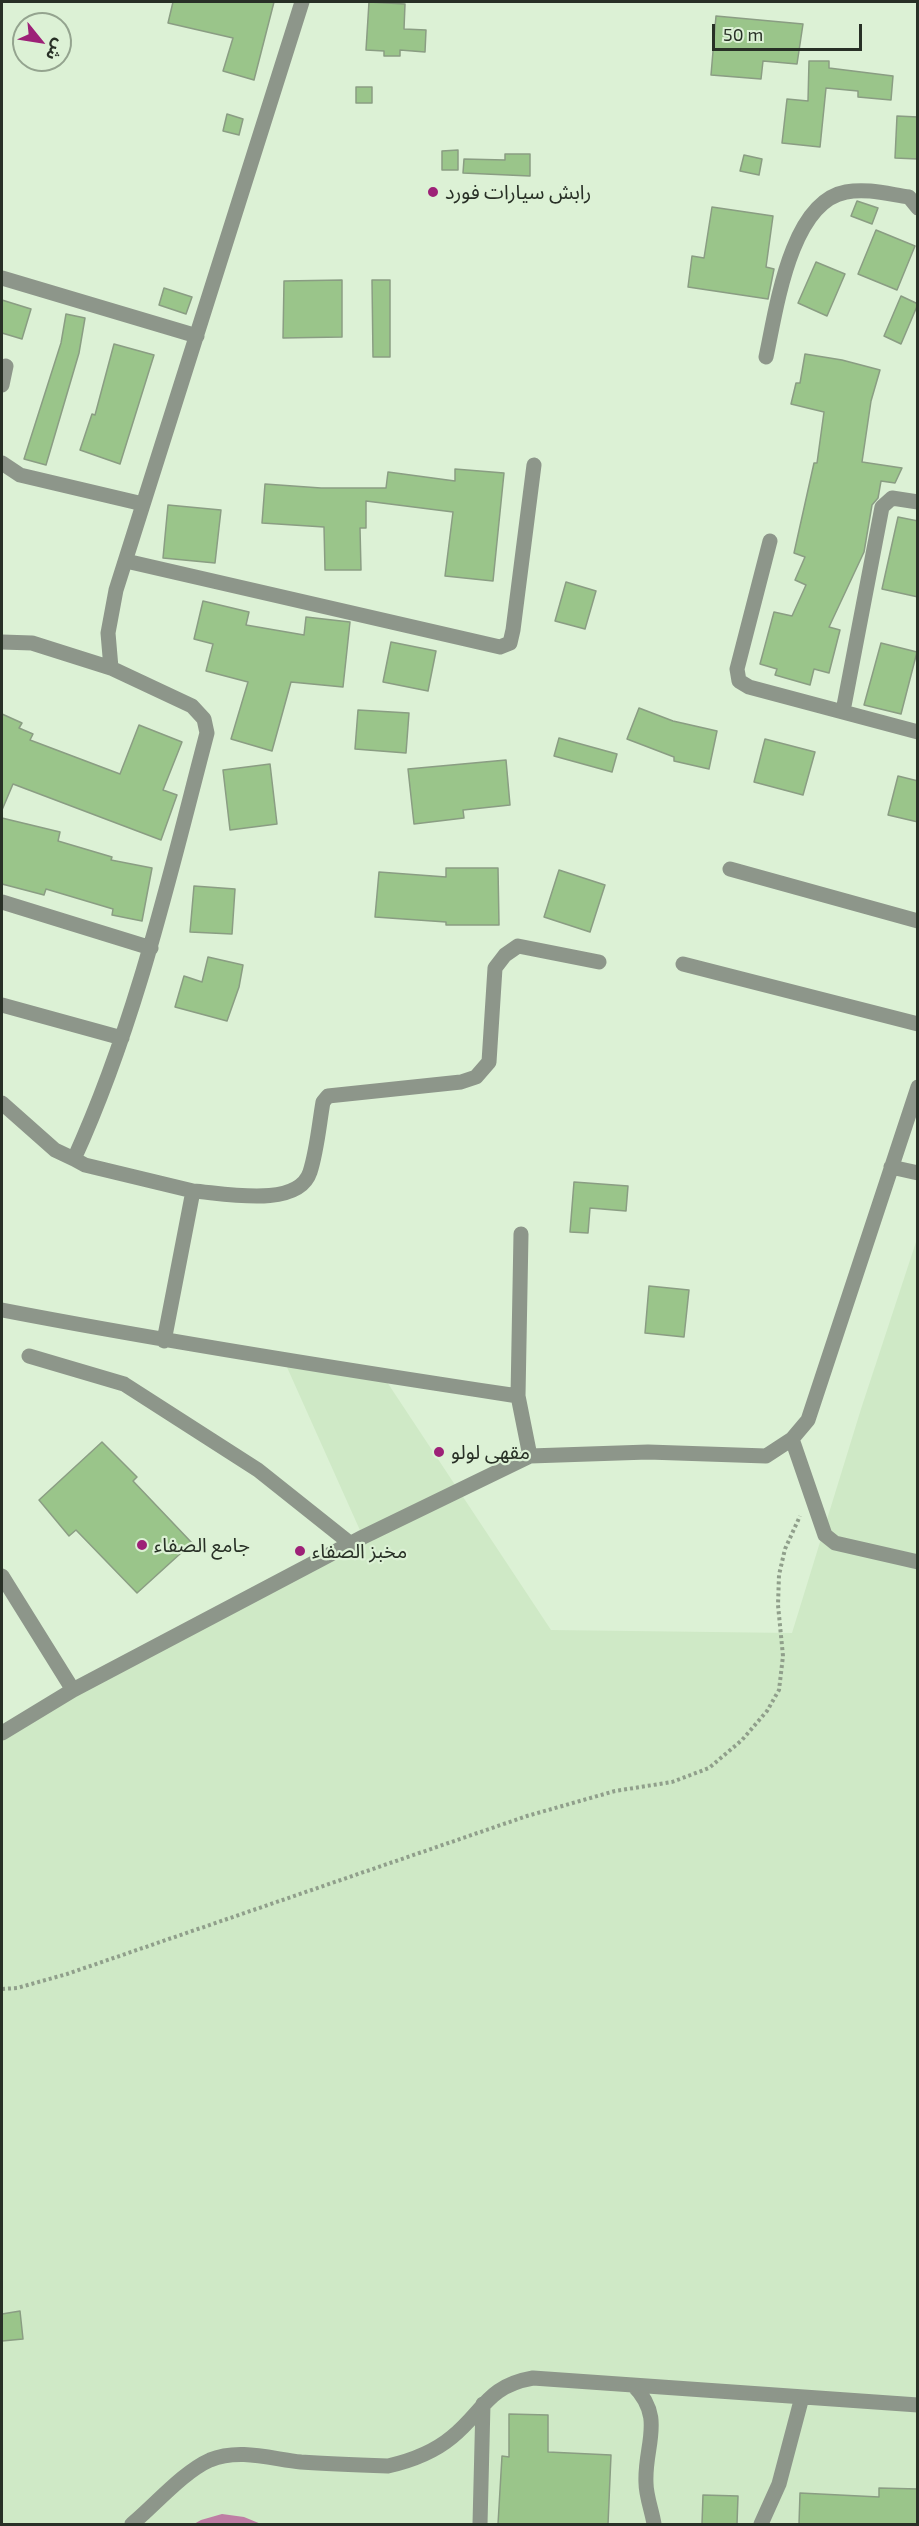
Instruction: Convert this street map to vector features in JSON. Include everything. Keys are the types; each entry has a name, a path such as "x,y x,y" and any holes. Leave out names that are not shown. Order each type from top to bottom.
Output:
{"street":[{"path":"111,668 108,633 116,590 302,2"},
{"path":"766,357 786,263 812,214 822,202 844,192 870,190 909,197 918,208"},
{"path":"2,278 197,336"},
{"path":"2,385 6,366"},
{"path":"2,463 20,475 142,504"},
{"path":"126,561 500,647 510,643 513,630 534,465"},
{"path":"843,711 882,507 892,498 918,502"},
{"path":"770,542 736,669 739,681 749,687 918,732"},
{"path":"2,642 32,643 111,668 192,706 204,719 207,733 151,948 122,1038 74,1159"},
{"path":"730,869 918,921"},
{"path":"2,902 151,948"},
{"path":"2,1102 55,1150 85,1165 193,1191 274,1196 294,1191 310,1174 324,1102 328,1096 461,1082 476,1077 489,1062 495,968 505,955 518,946 599,962"},
{"path":"683,964 918,1024"},
{"path":"2,1005 122,1038"},
{"path":"2,1733 74,1690 351,1544 530,1456 648,1452 766,1456 792,1439 808,1420 918,1087"},
{"path":"891,1167 918,1173"},
{"path":"164,1341 193,1191"},
{"path":"521,1234 518,1396 530,1456"},
{"path":"2,1310 164,1341 518,1396"},
{"path":"29,1356 124,1384 258,1470 351,1544"},
{"path":"792,1439 829,1540 918,1562"},
{"path":"2,1576 74,1690"},
{"path":"132,2524 190,2473 222,2456 245,2455 301,2462 388,2466 417,2457 443,2444 471,2419 483,2404 509,2383 533,2378 918,2405"},
{"path":"633,2385 645,2397 650,2414 651,2443 646,2482 654,2524"},
{"path":"761,2524 779,2484 802,2397"},
{"path":"480,2524 483,2404"}],"path":[{"path":"2,1989 17,1988 67,1974 527,1816 615,1791 672,1782 709,1768 742,1740 767,1712 779,1690 783,1656 778,1605 779,1575 785,1549 811,1493"}],"shaded area":[{"path":"917,1239 917,2524 2,2524 2,1733 363,1537 286,1365 387,1382 551,1630 792,1633 861,1409"},
{"path":"222,2514 244,2517 261,2524 194,2524"}],"building":[{"path":"173,2 274,2 254,80 223,71 233,38 168,23"},
{"path":"369,2 405,4 404,29 426,30 425,52 400,50 400,56 384,56 384,51 366,50"},
{"path":"716,16 803,24 797,64 763,61 761,79 711,75"},
{"path":"809,61 829,61 829,68 893,76 891,100 858,97 858,91 826,88 820,147 782,143 787,99 808,101"},
{"path":"356,87 372,87 372,103 356,103"},
{"path":"227,114 243,119 239,135 223,131"},
{"path":"897,116 918,117 918,159 895,158"},
{"path":"458,150 458,170 442,170 442,151"},
{"path":"505,154 530,154 530,176 463,173 464,159 505,160"},
{"path":"744,155 762,159 759,175 740,171"},
{"path":"857,201 878,208 872,224 851,216"},
{"path":"712,207 773,216 766,267 774,269 768,299 688,287 692,256 704,258"},
{"path":"876,230 915,246 897,290 858,274"},
{"path":"816,262 845,274 827,316 798,303"},
{"path":"342,280 342,337 283,338 284,281"},
{"path":"372,280 390,280 390,357 373,357"},
{"path":"164,288 192,297 186,314 159,305"},
{"path":"901,296 918,304 901,344 884,336"},
{"path":"2,300 31,309 22,339 2,333"},
{"path":"66,314 85,318 79,353 46,465 24,459 61,343"},
{"path":"114,344 154,355 120,464 80,450 92,414 95,415"},
{"path":"805,354 842,360 880,370 871,401 862,462 902,468 895,483 881,481 878,498 872,505 864,552 829,627 840,630 829,673 814,669 810,685 775,675 777,669 760,664 774,612 792,616 806,585 795,580 805,557 794,553 814,463 817,463 824,412 791,404 796,383 800,383"},
{"path":"455,469 504,473 493,581 445,576 453,512 366,501 366,528 360,528 361,570 325,570 324,527 262,523 265,484 321,488 386,488 388,472 455,481"},
{"path":"168,505 221,510 215,563 163,558"},
{"path":"898,517 918,521 918,597 882,589"},
{"path":"566,582 596,591 585,629 555,621"},
{"path":"203,601 249,612 246,625 304,635 306,617 350,622 343,687 291,682 272,751 231,739 248,682 206,671 213,644 194,639"},
{"path":"391,642 436,651 428,691 383,682"},
{"path":"881,643 917,652 901,714 864,705"},
{"path":"639,708 673,721 717,731 709,769 674,761 674,757 627,739"},
{"path":"358,710 409,713 406,753 355,749"},
{"path":"2,714 22,723 19,728 33,734 30,740 120,774 139,725 182,742 163,790 177,795 161,840 13,784 2,810"},
{"path":"559,738 617,754 612,772 554,756"},
{"path":"765,739 815,752 803,795 754,782"},
{"path":"506,760 510,805 463,810 464,818 414,824 408,769"},
{"path":"270,764 277,824 230,830 223,770"},
{"path":"898,776 918,781 918,822 888,815"},
{"path":"2,818 60,832 58,841 112,857 111,860 152,868 142,921 112,915 113,909 46,889 44,895 2,884"},
{"path":"446,868 498,868 499,925 446,925 446,922 375,917 379,872 446,877"},
{"path":"559,870 605,885 590,932 544,917"},
{"path":"194,886 235,889 232,934 190,932"},
{"path":"208,957 243,965 239,987 227,1021 175,1007 184,976 202,982"},
{"path":"574,1182 628,1186 626,1211 590,1208 588,1233 570,1232"},
{"path":"649,1286 689,1290 684,1337 645,1333"},
{"path":"102,1442 137,1477 133,1481 192,1543 137,1593 76,1530 69,1536 39,1500"},
{"path":"20,2311 23,2339 2,2341 2,2314"},
{"path":"509,2414 548,2415 548,2452 611,2455 608,2524 498,2524 502,2456 509,2457"},
{"path":"879,2488 918,2489 918,2524 799,2524 800,2493 879,2497"},
{"path":"703,2495 738,2496 737,2524 702,2524"}],"place":[{"name":"رابش سيارات فورد","path":"433,192"},
{"name":"مقهى لولو","path":"439,1452"},
{"name":"جامع الصفاء","path":"142,1545"},
{"name":"مخبز الصفاء","path":"300,1551"}]}
